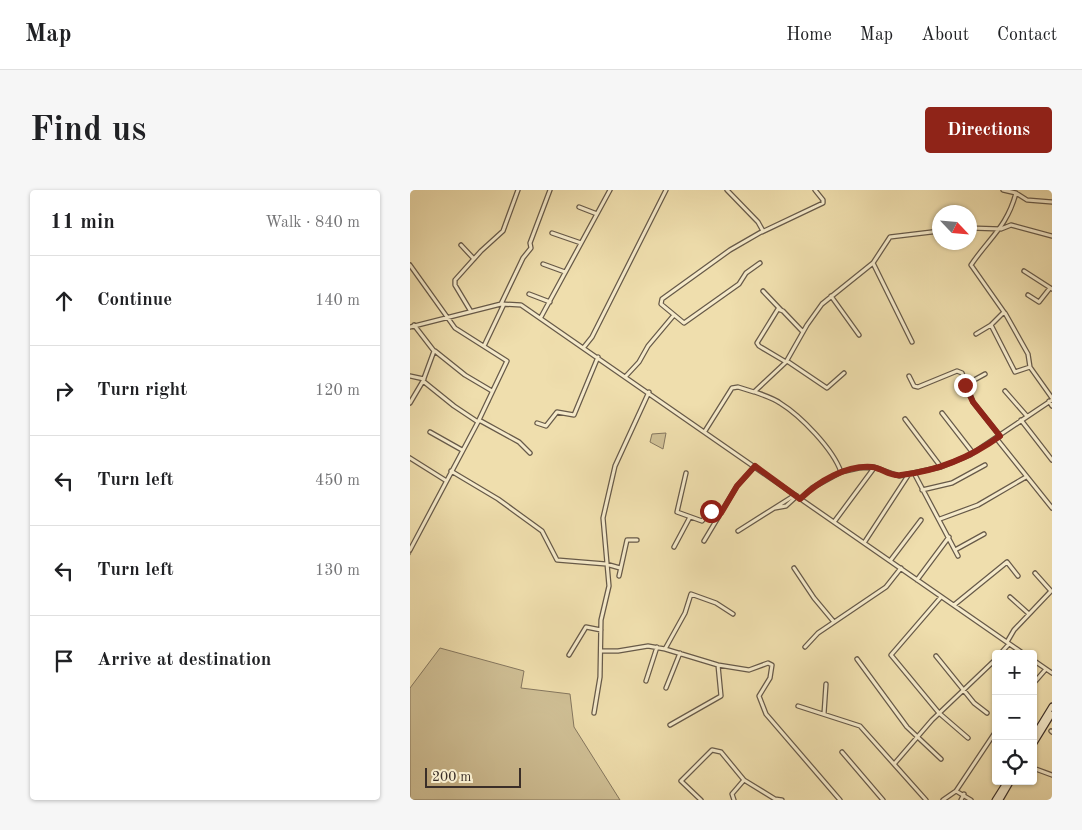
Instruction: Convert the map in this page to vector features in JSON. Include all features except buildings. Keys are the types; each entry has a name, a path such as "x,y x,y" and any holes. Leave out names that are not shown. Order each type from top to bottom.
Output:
{"main road":[{"path":"1037,730 1052,706"},
{"path":"1036,740 1052,714"},
{"path":"995,800 1004,785"},
{"path":"1000,800 1009,785"}],"street":[{"path":"470,310 454,283 474,259 504,231 518,190"},
{"path":"484,346 523,258 531,248 530,243 550,190"},
{"path":"541,317 610,190"},
{"path":"584,347 600,321 666,190"},
{"path":"727,190 758,222 763,228 762,232"},
{"path":"760,264 746,273 739,284 684,323 661,304 662,299 730,250 762,232 823,204 823,200 815,190"},
{"path":"1003,190 1016,193 1027,200 1052,202"},
{"path":"1016,193 1012,209 1001,229 971,266 1004,312 1028,354 1030,367 1051,400 1052,406"},
{"path":"579,207 597,214"},
{"path":"977,228 1001,229 1011,225 1052,236"},
{"path":"754,392 786,361 822,304 873,263 890,238 932,232"},
{"path":"552,233 580,243"},
{"path":"461,244 474,259"},
{"path":"873,263 912,342"},
{"path":"543,264 565,272"},
{"path":"410,265 455,328 507,360 478,421 410,550"},
{"path":"1024,271 1051,288 1040,302 1028,295"},
{"path":"763,291 803,332"},
{"path":"529,294 550,302"},
{"path":"831,296 859,335"},
{"path":"492,391 465,375 434,350 412,326 470,310 502,304 521,305 541,317 1018,650"},
{"path":"781,310 777,310 767,324 757,345 786,361 827,388 844,373"},
{"path":"976,334 991,325 1004,312"},
{"path":"626,376 640,362 648,346 674,315"},
{"path":"991,325 1015,372 1030,367"},
{"path":"410,403 423,380 434,350"},
{"path":"537,423 546,426 557,412 575,414 598,357"},
{"path":"910,376 918,387 957,371 962,373 973,402 1000,436"},
{"path":"965,385 985,374"},
{"path":"410,376 423,380 454,406 478,421 516,440 530,453"},
{"path":"705,431 732,388 738,386 779,402 803,422 832,453 841,472"},
{"path":"1005,391 1026,415"},
{"path":"594,714 600,678 602,612 609,586 606,564 606,534 603,518 615,466 648,392"},
{"path":"738,531 775,508 786,506 797,497 841,472 874,467 891,475 909,474 941,467 973,453 1000,436 1026,415 1051,400"},
{"path":"942,413 973,453"},
{"path":"905,419 941,467"},
{"path":"1021,420 1052,460"},
{"path":"430,432 462,450"},
{"path":"996,438 1052,508"},
{"path":"410,458 446,480"},
{"path":"922,490 952,483 985,465"},
{"path":"704,541 737,486 755,466"},
{"path":"834,522 874,467"},
{"path":"451,471 498,499 542,532 557,560 606,564 620,568"},
{"path":"914,473 958,556"},
{"path":"686,474 677,512 702,521 711,511 721,513"},
{"path":"864,543 909,474"},
{"path":"940,519 978,505 1026,477"},
{"path":"674,547 690,517"},
{"path":"890,562 920,520"},
{"path":"955,550 984,534"},
{"path":"917,580 949,537"},
{"path":"619,576 627,540 637,540"},
{"path":"954,605 1007,562 1018,576"},
{"path":"794,568 814,598 834,622"},
{"path":"805,647 818,633 886,587 901,568"},
{"path":"1003,650 1029,614 1051,591 1035,573"},
{"path":"665,649 685,613 691,594 716,603 733,614"},
{"path":"941,597 891,654 939,713 968,738"},
{"path":"1010,597 1029,614"},
{"path":"568,655 586,627 601,630"},
{"path":"601,651 618,652 648,646 680,653 718,665 749,670 765,663 772,665 770,678 759,696 766,714 840,800"},
{"path":"646,681 657,647"},
{"path":"666,688 680,653"},
{"path":"936,656 962,691 988,713"},
{"path":"857,659 916,738 941,759"},
{"path":"895,763 939,713 992,663"},
{"path":"1037,663 1052,673"},
{"path":"670,726 721,696 718,665"},
{"path":"1037,679 1046,669"},
{"path":"824,714 826,684"},
{"path":"798,706 860,726 926,800"},
{"path":"942,800 956,791 992,736"},
{"path":"701,800 681,781 712,750 721,752 744,780 782,800"},
{"path":"842,752 883,800"},
{"path":"1037,769 1052,775"},
{"path":"734,800 732,794 744,780"},
{"path":"956,791 964,794 971,800"},
{"path":"961,800 964,794"}],"shaded area":[{"path":"666,433 663,449 650,442 652,434"},
{"path":"440,648 524,671 521,688 570,694 574,727 620,800 410,800 410,688"}],"waterway":[{"path":"482,416 490,402"},
{"path":"410,555 414,546"}],"route":[{"path":"711,511 721,513 737,486 755,466 800,499 812,488 841,472 874,467 891,475 899,476 941,467 970,455 1000,436 973,402 965,385"}]}
